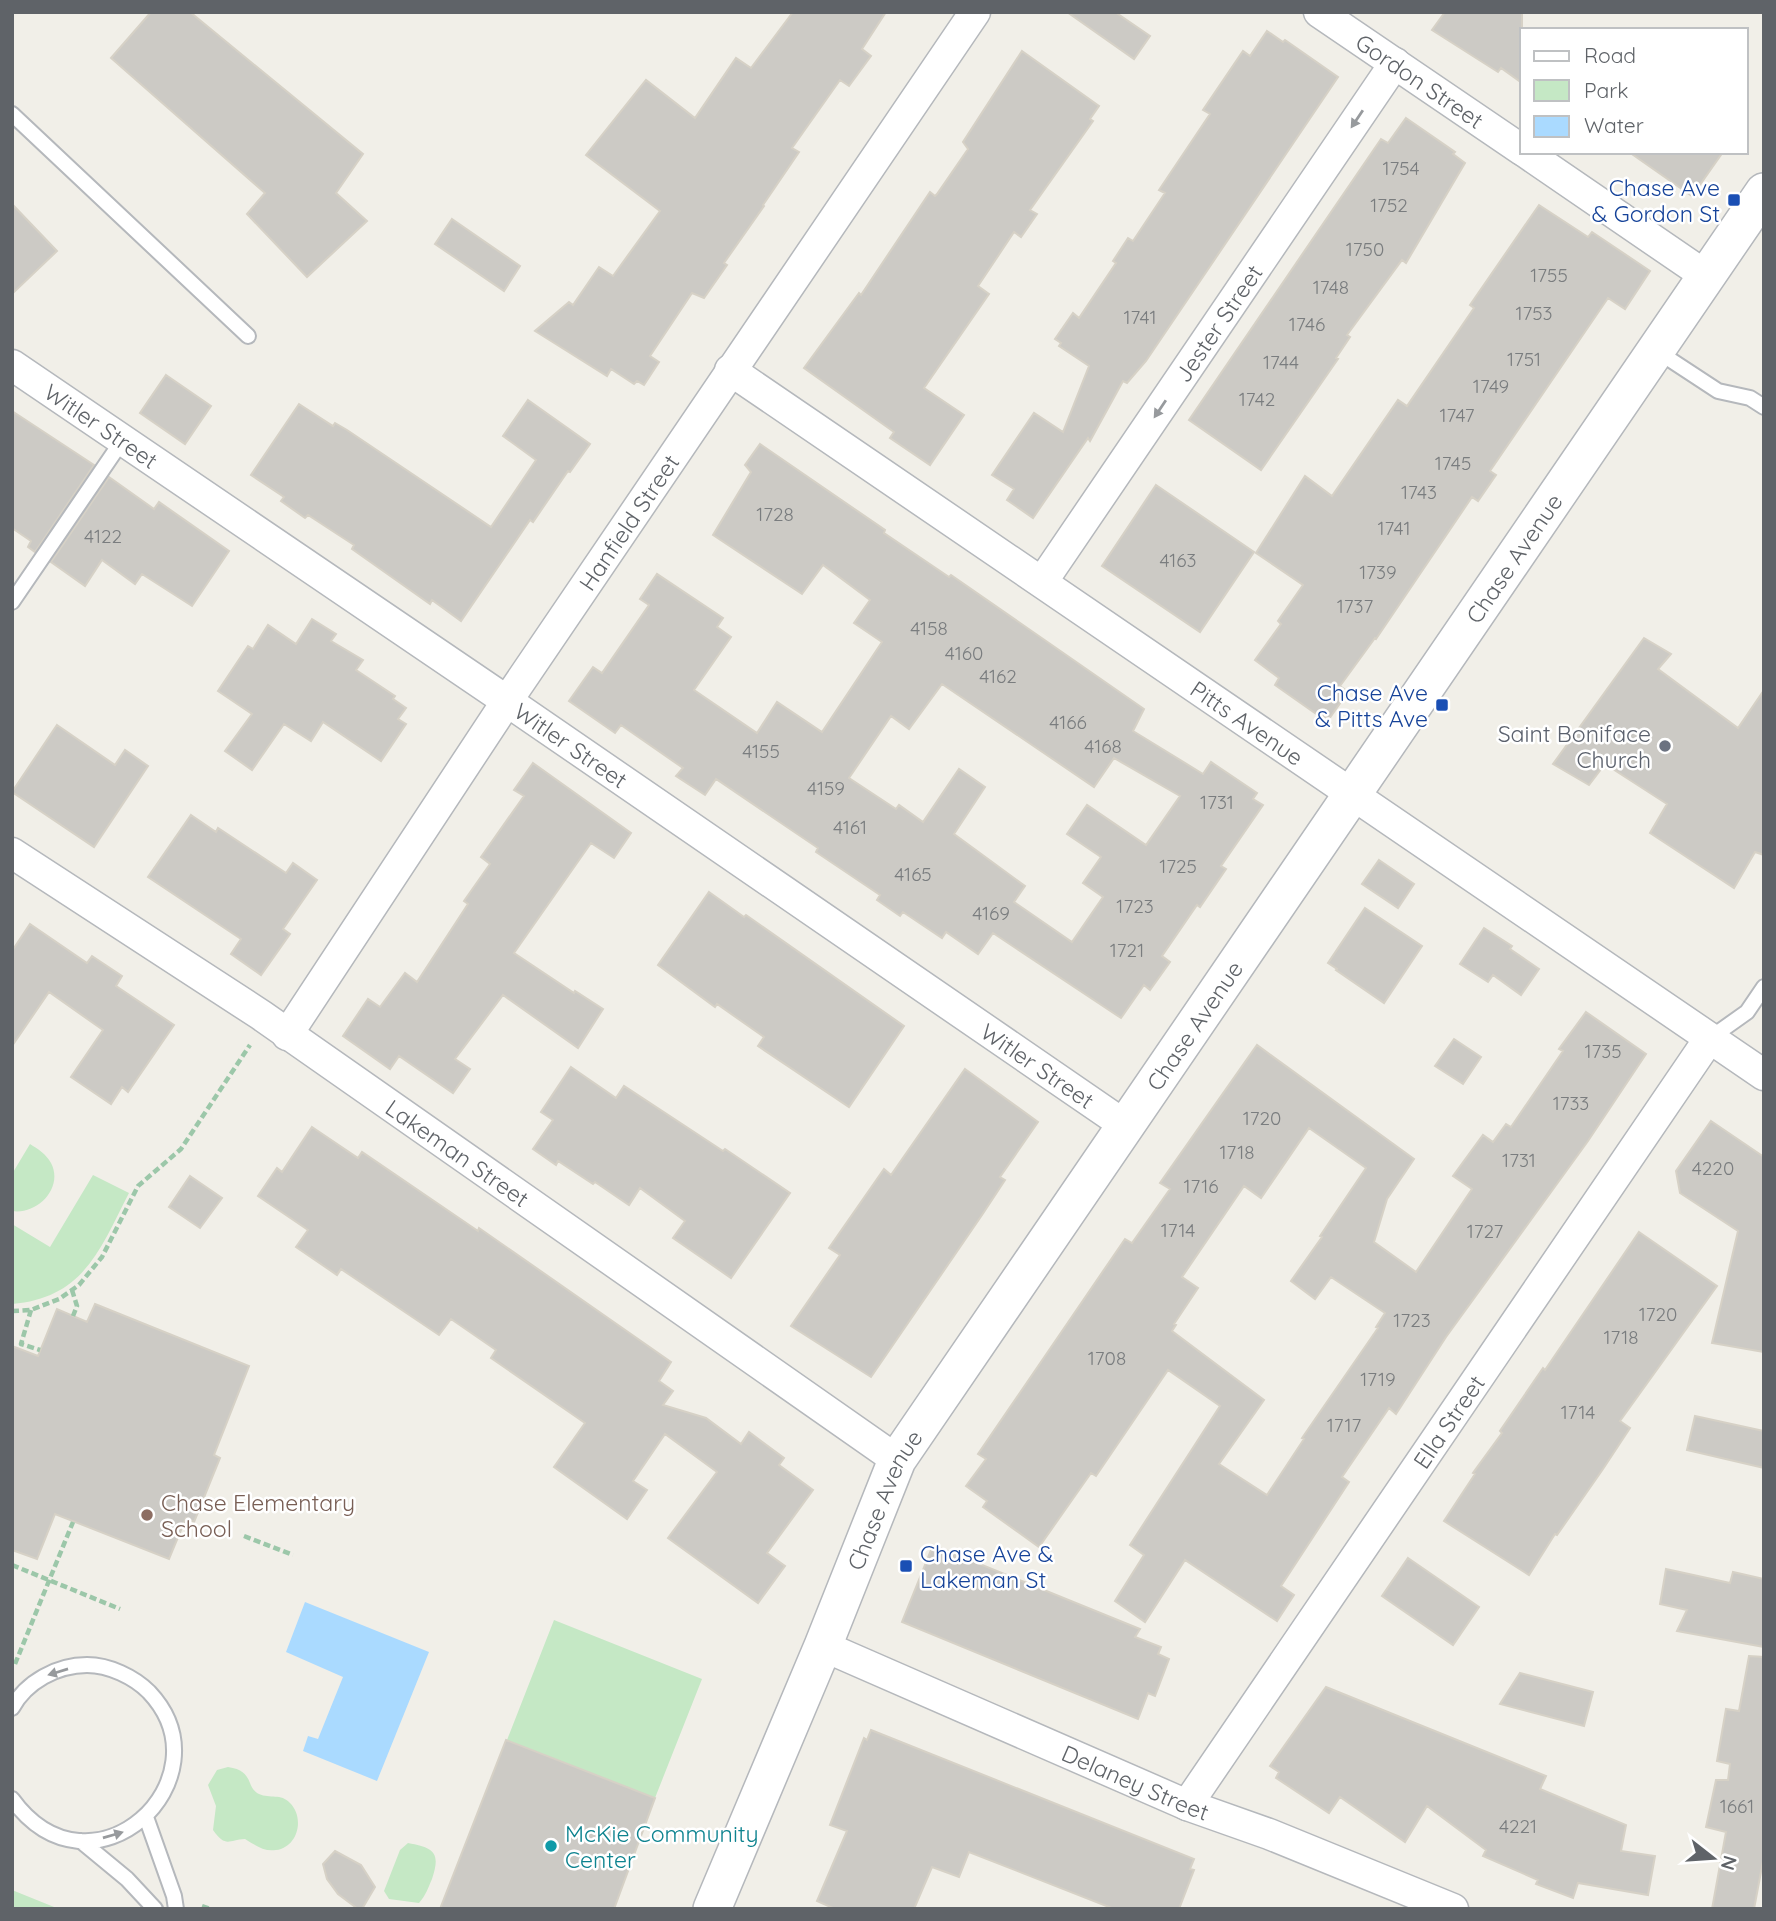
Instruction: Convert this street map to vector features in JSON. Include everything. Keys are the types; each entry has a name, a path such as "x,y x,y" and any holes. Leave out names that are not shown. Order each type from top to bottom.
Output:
{"street":[{"name":"Hanfield Street","path":"287,1035 507,701 975,12"},
{"name":"Gordon Street","path":"1319,12 1520,148"},
{"name":"Jester Street","path":"1042,582 1395,63"},
{"name":"Gordon Street","path":"1528,154 1706,276"},
{"name":"Chase Avenue","path":"712,1909 823,1646 897,1460 1764,192"},
{"name":"Witler Street","path":"12,365 1126,1126"},
{"name":"Pitts Avenue","path":"730,370 1351,796 1764,1075"},
{"name":"Lakeman Street","path":"12,853 261,1015 897,1460"},
{"name":"Ella Street","path":"1187,1805 1709,1039"},
{"name":"Delaney Street","path":"823,1646 1187,1805 1269,1834 1454,1909"}],"lane":[{"path":"12,114 248,336"},
{"path":"1656,350 1718,391 1750,398 1764,407"},
{"path":"12,602 122,441"},
{"path":"1709,1039 1747,1012 1764,987"},
{"path":"12,1708 17,1699 39,1679 57,1670 87,1665 117,1671 143,1686 156,1699 170,1726 174,1757 167,1786 146,1817 127,1831 112,1837 81,1841 51,1834 26,1818 12,1799"},
{"path":"146,1817 174,1896 176,1909"},
{"path":"81,1841 127,1879 155,1909"}],"path":[{"path":"12,1311 31,1310 59,1299 79,1285 102,1257 138,1186 181,1149 256,1035"},
{"path":"72,1290 77,1306 73,1316"},
{"path":"31,1310 21,1344 40,1350"},
{"path":"12,1671 73,1522"},
{"path":"244,1536 293,1555"},
{"path":"12,1565 120,1609"},
{"path":"202,1906 210,1909"}],"green space":[{"path":"30,1144 42,1152 51,1163 54,1182 46,1198 39,1204 30,1209 12,1211 12,1174"},
{"path":"93,1175 129,1193 98,1251 73,1281 57,1292 37,1300 12,1304 12,1224 50,1247"},
{"path":"554,1620 702,1679 655,1798 507,1740"},
{"path":"228,1767 246,1775 259,1794 283,1798 295,1809 297,1831 284,1848 268,1850 245,1839 228,1842 217,1836 213,1830 216,1806 208,1785 217,1770"},
{"path":"408,1843 429,1849 435,1857 432,1879 419,1903 389,1899 384,1891 400,1850"},
{"path":"12,1890 59,1909 12,1909"}],"water":[{"path":"305,1602 429,1652 377,1781 303,1751 308,1736 318,1739 343,1677 286,1652"}],"building":[{"path":"151,12 190,12 363,154 336,193 367,221 307,277 247,214 265,193 111,58"},
{"path":"793,12 886,12 862,49 871,56 849,86 840,80 792,148 799,152 724,263 727,265 704,298 692,293 650,356 659,362 644,385 637,381 634,384 611,369 607,376 535,331 569,302 573,305 599,267 613,276 660,211 586,155 646,80 695,118 736,58 751,68"},
{"path":"1067,12 1115,12 1150,36 1134,59"},
{"path":"1445,12 1522,12 1520,82 1501,68 1498,72 1432,30"},
{"path":"1267,31 1283,42 1285,40 1338,77 1146,361 1127,383 1123,381 1090,441 1088,438 1033,518 1007,500 1014,489 992,475 1034,413 1063,432 1089,366 1059,346 1061,343 1055,339 1073,313 1079,318 1116,263 1113,261 1128,238 1133,241 1165,193 1159,190 1210,114 1203,110 1243,51 1250,56"},
{"path":"1022,51 1099,106 1090,119 1093,121 1030,210 1037,214 1021,237 1014,232 978,286 989,294 924,388 964,415 930,465 890,438 894,432 804,368 859,293 861,295 930,192 935,196 937,194 968,149 963,142"},
{"path":"1406,118 1455,152 1453,154 1465,163 1406,263 1402,260 1347,335 1350,337 1336,358 1338,359 1261,470 1189,420 1381,139 1388,143"},
{"path":"1632,154 1722,154 1692,196"},
{"path":"12,204 57,251 12,294"},
{"path":"1539,205 1588,237 1592,232 1650,271 1625,309 1608,298 1490,471 1496,475 1478,501 1472,497 1376,639 1340,686 1348,692 1329,719 1323,716 1322,718 1275,685 1279,678 1255,660 1281,624 1278,621 1303,585 1256,553 1305,476 1332,496 1398,400 1407,406 1474,308 1470,305"},
{"path":"452,219 520,266 504,291 435,244"},
{"path":"166,375 211,406 185,444 140,413"},
{"path":"528,400 590,444 533,522 530,520 461,621 432,600 430,604 352,549 354,545 308,515 305,518 281,501 284,497 251,475 299,404 333,426 335,423 347,430 491,527 536,460 503,436"},
{"path":"12,411 94,465 35,552 28,547 31,541 12,528"},
{"path":"760,444 885,530 884,533 949,577 951,575 1144,709 1133,731 1203,774 1211,762 1257,793 1253,799 1263,805 1221,866 1226,869 1162,956 1170,962 1150,990 1144,985 1121,1018 993,933 978,954 946,932 942,938 903,912 900,916 877,900 880,895 816,852 818,848 716,779 705,795 676,776 683,768 621,725 615,733 569,701 593,667 602,673 649,605 640,599 657,574 723,618 717,627 731,637 694,690 757,733 777,702 822,732 882,642 854,623 870,600 823,565 802,594 713,535 751,472 745,465","holes":["942,684 1094,787 1114,758 1180,796 1146,845 1087,805 1067,834 1101,857 1083,883 1103,897 1072,942 1014,902 1025,886 954,834 985,787 959,769 923,822 899,805 896,809 849,778 891,716 909,729"]},
{"path":"109,477 154,509 159,502 229,551 192,606 142,574 135,584 102,560 85,586 51,562"},
{"path":"1156,485 1254,552 1200,632 1102,566"},
{"path":"312,619 336,634 331,641 363,660 356,670 395,696 393,699 406,708 398,719 406,724 381,761 323,722 311,741 284,724 252,770 225,751 252,714 218,691 248,646 253,649 268,625 296,644"},
{"name":"Saint Boniface Church","path":"1644,638 1671,654 1658,669 1738,728 1764,690 1764,855 1755,852 1734,888 1650,833 1667,804 1605,764 1589,785 1553,764"},
{"path":"57,725 115,765 125,750 148,766 94,847 12,792"},
{"path":"533,763 631,833 614,858 591,843 514,953 603,1009 578,1048 503,995 455,1059 470,1069 453,1093 399,1056 390,1069 343,1036 368,999 380,1007 405,973 417,982 468,904 464,901 490,864 481,857 524,796 514,790"},
{"path":"191,815 216,832 218,828 286,873 293,863 317,880 283,929 290,934 261,975 231,954 241,939 148,877"},
{"path":"1379,860 1414,884 1398,908 1362,884"},
{"path":"709,892 904,1026 849,1107 758,1046 764,1037 717,1004 715,1007 658,965"},
{"path":"1365,908 1422,946 1384,1003 1328,963"},
{"path":"30,924 87,963 92,956 122,976 116,986 174,1025 128,1092 122,1087 111,1104 71,1077 103,1030 49,992 12,1046 12,951"},
{"path":"1484,928 1512,946 1510,949 1539,969 1521,995 1493,975 1488,982 1460,964"},
{"path":"1586,1012 1646,1054 1588,1141 1446,1337 1396,1414 1389,1408 1342,1477 1349,1482 1281,1586 1294,1595 1277,1621 1185,1560 1145,1622 1115,1601 1144,1555 1130,1545 1220,1406 1168,1370 1096,1476 1091,1473 1039,1547 983,1507 987,1501 966,1486 986,1459 978,1454 1125,1239 1132,1243 1170,1189 1160,1183 1257,1045 1414,1159 1387,1199 1374,1242 1416,1272 1472,1189 1453,1176 1483,1135 1493,1142 1506,1124 1511,1127 1563,1051 1559,1049","holes":["1309,1128 1366,1168 1291,1281 1315,1299 1331,1277 1385,1313 1376,1327 1378,1328 1302,1438 1304,1439 1267,1495 1219,1464 1264,1400 1172,1331 1198,1288 1182,1277 1244,1186 1261,1198"]},
{"path":"1454,1039 1481,1057 1463,1084 1435,1066"},
{"path":"571,1067 616,1098 624,1086 790,1193 731,1278 673,1238 685,1221 640,1188 629,1205 595,1182 593,1184 558,1161 556,1165 533,1149 553,1120 541,1112"},
{"path":"965,1069 1038,1122 1000,1177 1005,1180 871,1377 791,1326 840,1255 829,1248 884,1169 891,1175"},
{"path":"1711,1121 1764,1157 1764,1352 1712,1343 1738,1231 1680,1193 1676,1171"},
{"path":"312,1127 358,1158 362,1152 478,1231 479,1228 671,1362 659,1381 673,1391 663,1405 706,1418 741,1444 749,1432 784,1458 779,1465 813,1490 767,1553 785,1566 758,1603 668,1538 717,1472 665,1434 633,1481 647,1490 627,1519 554,1467 585,1423 491,1358 496,1350 451,1319 439,1335 341,1269 337,1275 296,1247 308,1230 258,1196 277,1168 282,1172"},
{"path":"190,1176 222,1198 200,1228 169,1207"},
{"path":"1639,1232 1717,1286 1620,1421 1630,1428 1529,1575 1444,1521 1475,1474 1473,1473 1502,1433 1500,1431"},
{"path":"95,1304 249,1366 214,1455 220,1458 194,1522 186,1518 169,1559 55,1514 37,1559 12,1550 12,1346 38,1356 57,1309 87,1322"},
{"path":"1695,1416 1764,1431 1764,1468 1687,1450"},
{"path":"933,1545 1140,1629 1135,1637 1161,1647 1158,1654 1169,1659 1155,1696 1148,1693 1138,1719 902,1622"},
{"path":"1408,1558 1479,1607 1453,1645 1382,1596"},
{"path":"1666,1569 1730,1583 1733,1572 1764,1579 1764,1647 1677,1631 1687,1610 1660,1604"},
{"path":"1749,1656 1764,1657 1764,1856 1754,1909 1712,1909 1726,1832 1706,1827 1716,1780 1728,1780 1730,1764 1717,1761 1726,1709 1739,1711"},
{"path":"1520,1673 1593,1692 1584,1726 1500,1704"},
{"path":"1326,1687 1546,1776 1540,1789 1626,1825 1621,1851 1655,1856 1648,1895 1578,1883 1573,1898 1536,1884 1538,1880 1483,1856 1486,1850 1427,1806 1405,1842 1340,1797 1329,1813 1276,1778 1279,1772 1270,1766"},
{"path":"871,1730 1194,1859 1190,1869 1194,1870 1179,1909 1114,1909 969,1852 959,1877 932,1867 914,1909 835,1909 817,1901 847,1831 830,1825 864,1738 867,1740"},
{"name":"McKie Community Center","path":"506,1740 655,1798 614,1909 440,1909"},
{"path":"335,1851 361,1865 375,1887 362,1909 358,1909 338,1894 327,1879 323,1864"}],"place":[{"name":"Chase Ave & Gordon St","path":"1734,200"},
{"name":"Chase Ave & Pitts Ave","path":"1442,705"},
{"name":"Saint Boniface Church","path":"1665,746"},
{"name":"Chase Elementary School","path":"147,1515"},
{"name":"Chase Ave & Lakeman St","path":"906,1566"},
{"name":"McKie Community Center","path":"551,1846"}]}
